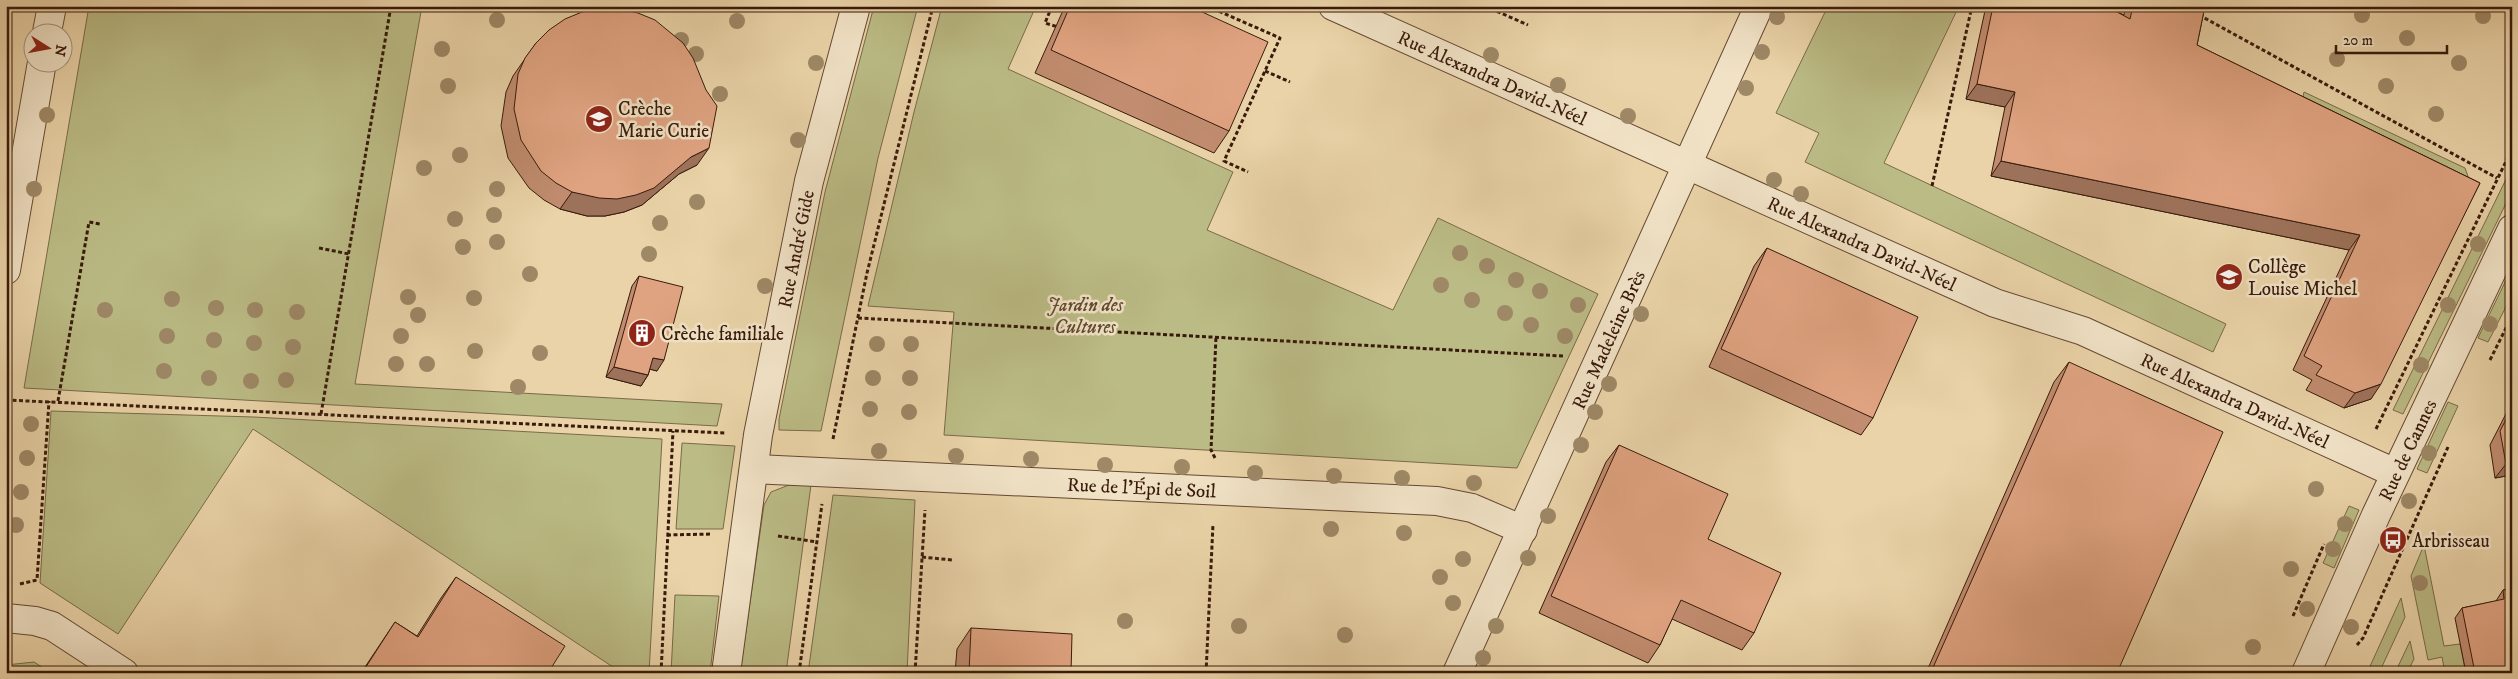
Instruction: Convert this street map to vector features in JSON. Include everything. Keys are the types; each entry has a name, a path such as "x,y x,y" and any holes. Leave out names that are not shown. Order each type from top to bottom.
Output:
{"street":[{"path":"49,22 52,6"},
{"name":"Rue André Gide","path":"726,673 758,435 809,181 856,6"},
{"name":"Rue Alexandra David-Néel","path":"1333,6 1995,303 2083,331 2395,473"},
{"name":"Rue Madeleine Brès","path":"1457,673 1759,6"},
{"path":"6,270 40,72"},
{"name":"Rue de Cannes","path":"2306,673 2395,473 2512,230"},
{"name":"Rue de l'Épi de Soil","path":"754,469 1438,501 1472,508 1523,530"},
{"path":"6,618 36,621 52,626 124,673"}],"path":[{"path":"321,414 391,6"},
{"path":"799,673 826,472 858,318 933,6"},
{"path":"1052,6 1044,23 1062,29"},
{"path":"1207,6 1280,38 1224,161 1248,172"},
{"path":"1485,6 1528,26"},
{"path":"1932,186 1972,6"},
{"path":"2196,14 2497,178"},
{"path":"1265,71 1290,82"},
{"path":"58,401 89,222 100,224"},
{"path":"319,248 349,254"},
{"path":"858,318 1601,357"},
{"path":"1206,673 1217,462 1211,450 1216,337"},
{"path":"6,400 758,435"},
{"path":"14,585 36,580 49,401"},
{"path":"660,673 673,430"},
{"path":"915,673 927,477"},
{"path":"922,557 952,560"}],"green space":[{"path":"89,6 422,6 355,384 722,404 717,426 24,388"},
{"path":"874,6 918,6 878,158 821,431 779,430 779,419 825,192"},
{"name":"Jardin des Cultures","path":"942,6 1036,6 1008,69 1233,172 1207,230 1393,310 1438,218 1598,294 1517,468 944,435 954,312 868,306 914,112"},
{"path":"1828,6 1959,6 1884,163 2226,324 2213,352 1805,162 1819,133 1776,113"},
{"path":"2304,92 2465,168 2469,179 2299,115"},
{"path":"2512,167 2512,191 2403,414 2393,410"},
{"path":"2507,278 2512,281 2512,295 2488,342 2478,338"},
{"path":"2448,402 2458,406 2427,473 2417,469"},
{"path":"51,411 254,417 662,439 649,673 622,673 253,429 118,634 40,583"},
{"path":"682,443 735,446 723,529 676,529"},
{"path":"789,485 811,485 786,673 740,673 764,505 771,492"},
{"path":"833,495 915,500 907,673 808,673"},
{"path":"2349,506 2359,510 2334,568 2323,563"},
{"path":"2424,545 2444,646 2460,644 2466,673 2445,673 2442,657 2428,660 2411,576"},
{"path":"675,595 719,596 710,673 671,673"},
{"path":"2401,598 2405,617 2379,673 2367,673"},
{"path":"2410,641 2414,659 2407,673 2395,673"},
{"path":"34,662 51,673 6,673 6,665"}],"building":[{"path":"1070,6 1189,6 1268,42 1229,131 1051,50"},
{"path":"1993,6 2106,6 2130,19 2133,6 2205,6 2197,45 2480,183 2381,384 2355,393 2316,375 2322,366 2304,356 2360,235 2001,161 2015,92 1977,84"},
{"name":"Crèche Marie Curie","path":"600,8 638,13 655,20 683,43 693,58 706,90 717,106 709,148 691,157 654,188 636,195 617,199 599,198 572,192 556,183 541,171 521,140 514,109 518,74 525,58 536,43 549,30 565,19 582,12"},
{"path":"1767,248 1918,317 1873,418 1721,349"},
{"name":"Crèche familiale","path":"639,276 683,287 664,360 653,358 648,375 614,367"},
{"path":"2069,362 2223,432 2117,673 1933,673 1931,672"},
{"path":"2512,408 2512,462 2506,464 2500,431"},
{"path":"1619,445 1728,494 1708,539 1781,573 1754,633 1681,600 1660,645 1551,596"},
{"path":"456,577 565,646 548,673 362,673 395,622 418,637"},
{"path":"2512,589 2512,673 2475,673 2462,608 2504,599 2503,590"},
{"path":"971,628 1072,634 1071,673 969,673"}],"place":[{"name":"Crèche Marie Curie","path":"599,119"},
{"name":"Collège Louise Michel","path":"2229,277"},
{"name":"Crèche familiale","path":"642,333"},
{"name":"Arbrisseau","path":"2393,540"}]}
